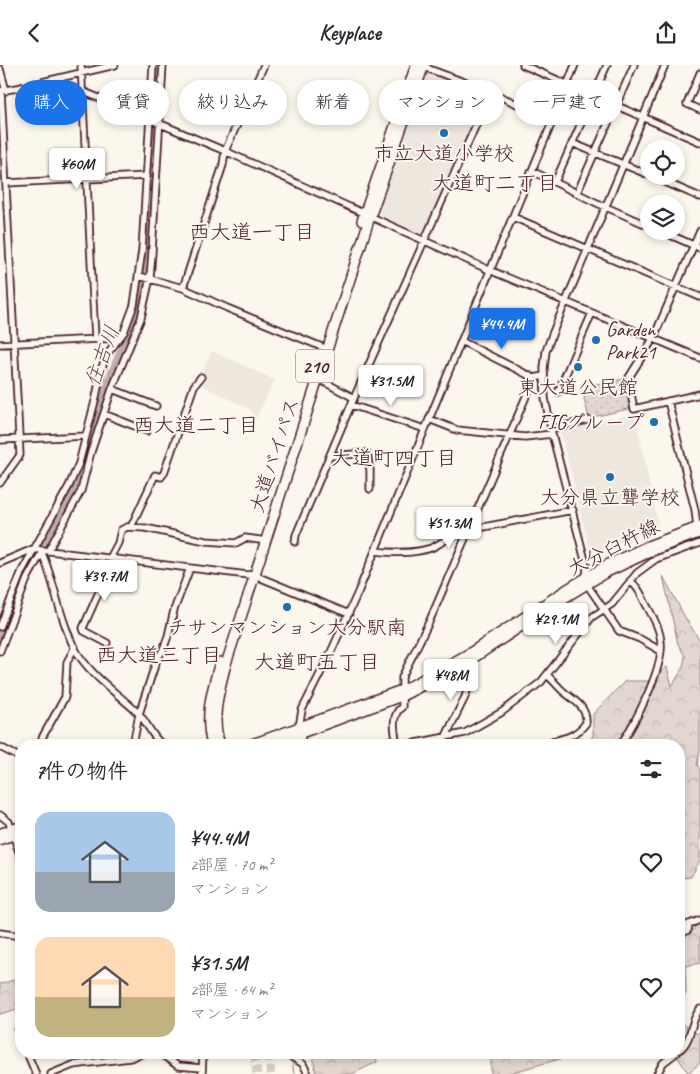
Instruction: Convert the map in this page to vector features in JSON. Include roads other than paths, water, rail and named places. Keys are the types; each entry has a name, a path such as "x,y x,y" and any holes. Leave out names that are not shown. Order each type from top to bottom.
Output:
{"highway":[{"name":"大道バイパス","path":"211,739 208,718 212,692 317,378 416,65"},
{"name":"大道バイパス","path":"219,739 215,719 218,697 260,540 322,347 367,216 425,65"}],"main road":[{"name":"大分臼杵線","path":"402,693 587,580 669,545 699,529"},
{"name":"大分臼杵線","path":"283,739 402,693 468,663 587,580"},
{"name":"大分臼杵線","path":"270,739 300,731"},
{"path":"0,833 15,832"},
{"path":"0,840 15,832"}],"street":[{"path":"81,65 82,80"},
{"path":"49,80 115,65"},
{"path":"152,80 153,65"},
{"path":"162,80 163,65"},
{"path":"184,288 223,165 225,151 264,65"},
{"path":"425,65 429,69 458,80"},
{"path":"523,65 556,80"},
{"path":"569,80 575,65"},
{"path":"600,80 607,65"},
{"path":"622,92 634,65"},
{"path":"661,651 640,639 620,632 603,609 587,580 587,568 545,398 544,376 546,351 665,65"},
{"path":"0,69 20,455 0,483"},
{"path":"700,73 687,104 700,110"},
{"path":"2,91 15,88"},
{"path":"622,108 700,142"},
{"path":"84,125 95,339"},
{"path":"0,627 19,578 33,549 69,486 79,463 102,367 130,319 144,277 151,125"},
{"path":"0,651 27,579 81,491 112,389 140,318 159,125"},
{"path":"164,125 490,271 700,358"},
{"path":"295,542 296,535 354,398 476,125"},
{"path":"302,739 300,731 302,710 349,614 552,125"},
{"path":"555,182 580,125"},
{"path":"577,193 607,125"},
{"path":"572,143 640,172"},
{"path":"532,171 640,222"},
{"path":"6,183 147,176"},
{"path":"671,185 700,197"},
{"path":"513,217 700,297"},
{"path":"700,231 697,247 676,286 653,339 628,379 634,409 700,394"},
{"path":"682,240 697,247"},
{"path":"144,277 184,288 322,347"},
{"path":"558,392 592,313"},
{"path":"0,344 119,339"},
{"path":"461,341 534,377 544,376"},
{"path":"131,527 155,475 161,477 164,473 194,386 201,377"},
{"path":"397,739 395,716 402,707 402,677 430,620 534,377"},
{"path":"317,378 354,398"},
{"path":"112,389 156,406"},
{"path":"668,401 699,529"},
{"path":"351,405 425,429"},
{"path":"104,414 148,431"},
{"path":"429,419 456,430 525,437 588,420"},
{"path":"0,440 86,436"},
{"path":"330,456 367,453 370,489"},
{"path":"375,551 392,553 420,551 432,547 457,533 573,510"},
{"path":"107,643 84,631 83,628 118,543 121,530 127,527 145,528 206,541 236,543 246,538 260,540"},
{"path":"439,739 465,733 502,712 536,687 592,617 612,604 637,573 656,559 700,543"},
{"path":"0,563 33,549 252,574 349,614"},
{"path":"44,551 63,619 74,647 102,681 139,714 155,739"},
{"path":"134,739 139,714 157,659 163,650 168,636 174,610 190,568"},
{"path":"624,739 639,713 656,673 661,651 661,637 657,625 637,587 630,581"},
{"path":"42,739 65,697 67,662 74,647"},
{"path":"444,738 473,674 468,663"},
{"path":"547,675 565,693 577,701 587,716 586,723 577,732 570,737 561,739"},
{"path":"0,747 15,754"},
{"path":"0,815 6,819 15,831"},
{"path":"685,926 700,920"},
{"path":"685,932 688,930 690,924"},
{"path":"0,933 15,935"},
{"path":"685,1046 695,1017 700,1009"},
{"path":"30,1059 36,1074"},
{"path":"50,1074 73,1065 122,1059"},
{"path":"168,1059 178,1066 202,1071"},
{"path":"295,1059 303,1064 308,1074"},
{"path":"657,1074 663,1063 668,1059"}],"waterway":[{"name":"住吉川","path":"0,639 23,578 33,557 55,522 84,460 109,381 136,316 144,280 148,245 158,65"},
{"path":"292,1060 294,1074"}],"tunnel":[{"path":"256,1059 257,1074"},
{"path":"269,1059 271,1074"}],"place":[{"name":"市立大道小学校","path":"444,133"},
{"name":"Garden Park21","path":"596,340"},
{"name":"東大道公民館","path":"578,367"},
{"name":"FIGグループ","path":"654,422"},
{"name":"大分県立聾学校","path":"610,477"},
{"name":"チサンマンション大分駅南","path":"287,607"}],"district":[{"name":"大道町二丁目","path":"495,183"},
{"name":"西大道一丁目","path":"252,232"},
{"name":"西大道二丁目","path":"196,425"},
{"name":"大道町四丁目","path":"394,458"},
{"name":"西大道三丁目","path":"159,655"},
{"name":"大道町五丁目","path":"317,662"}]}
